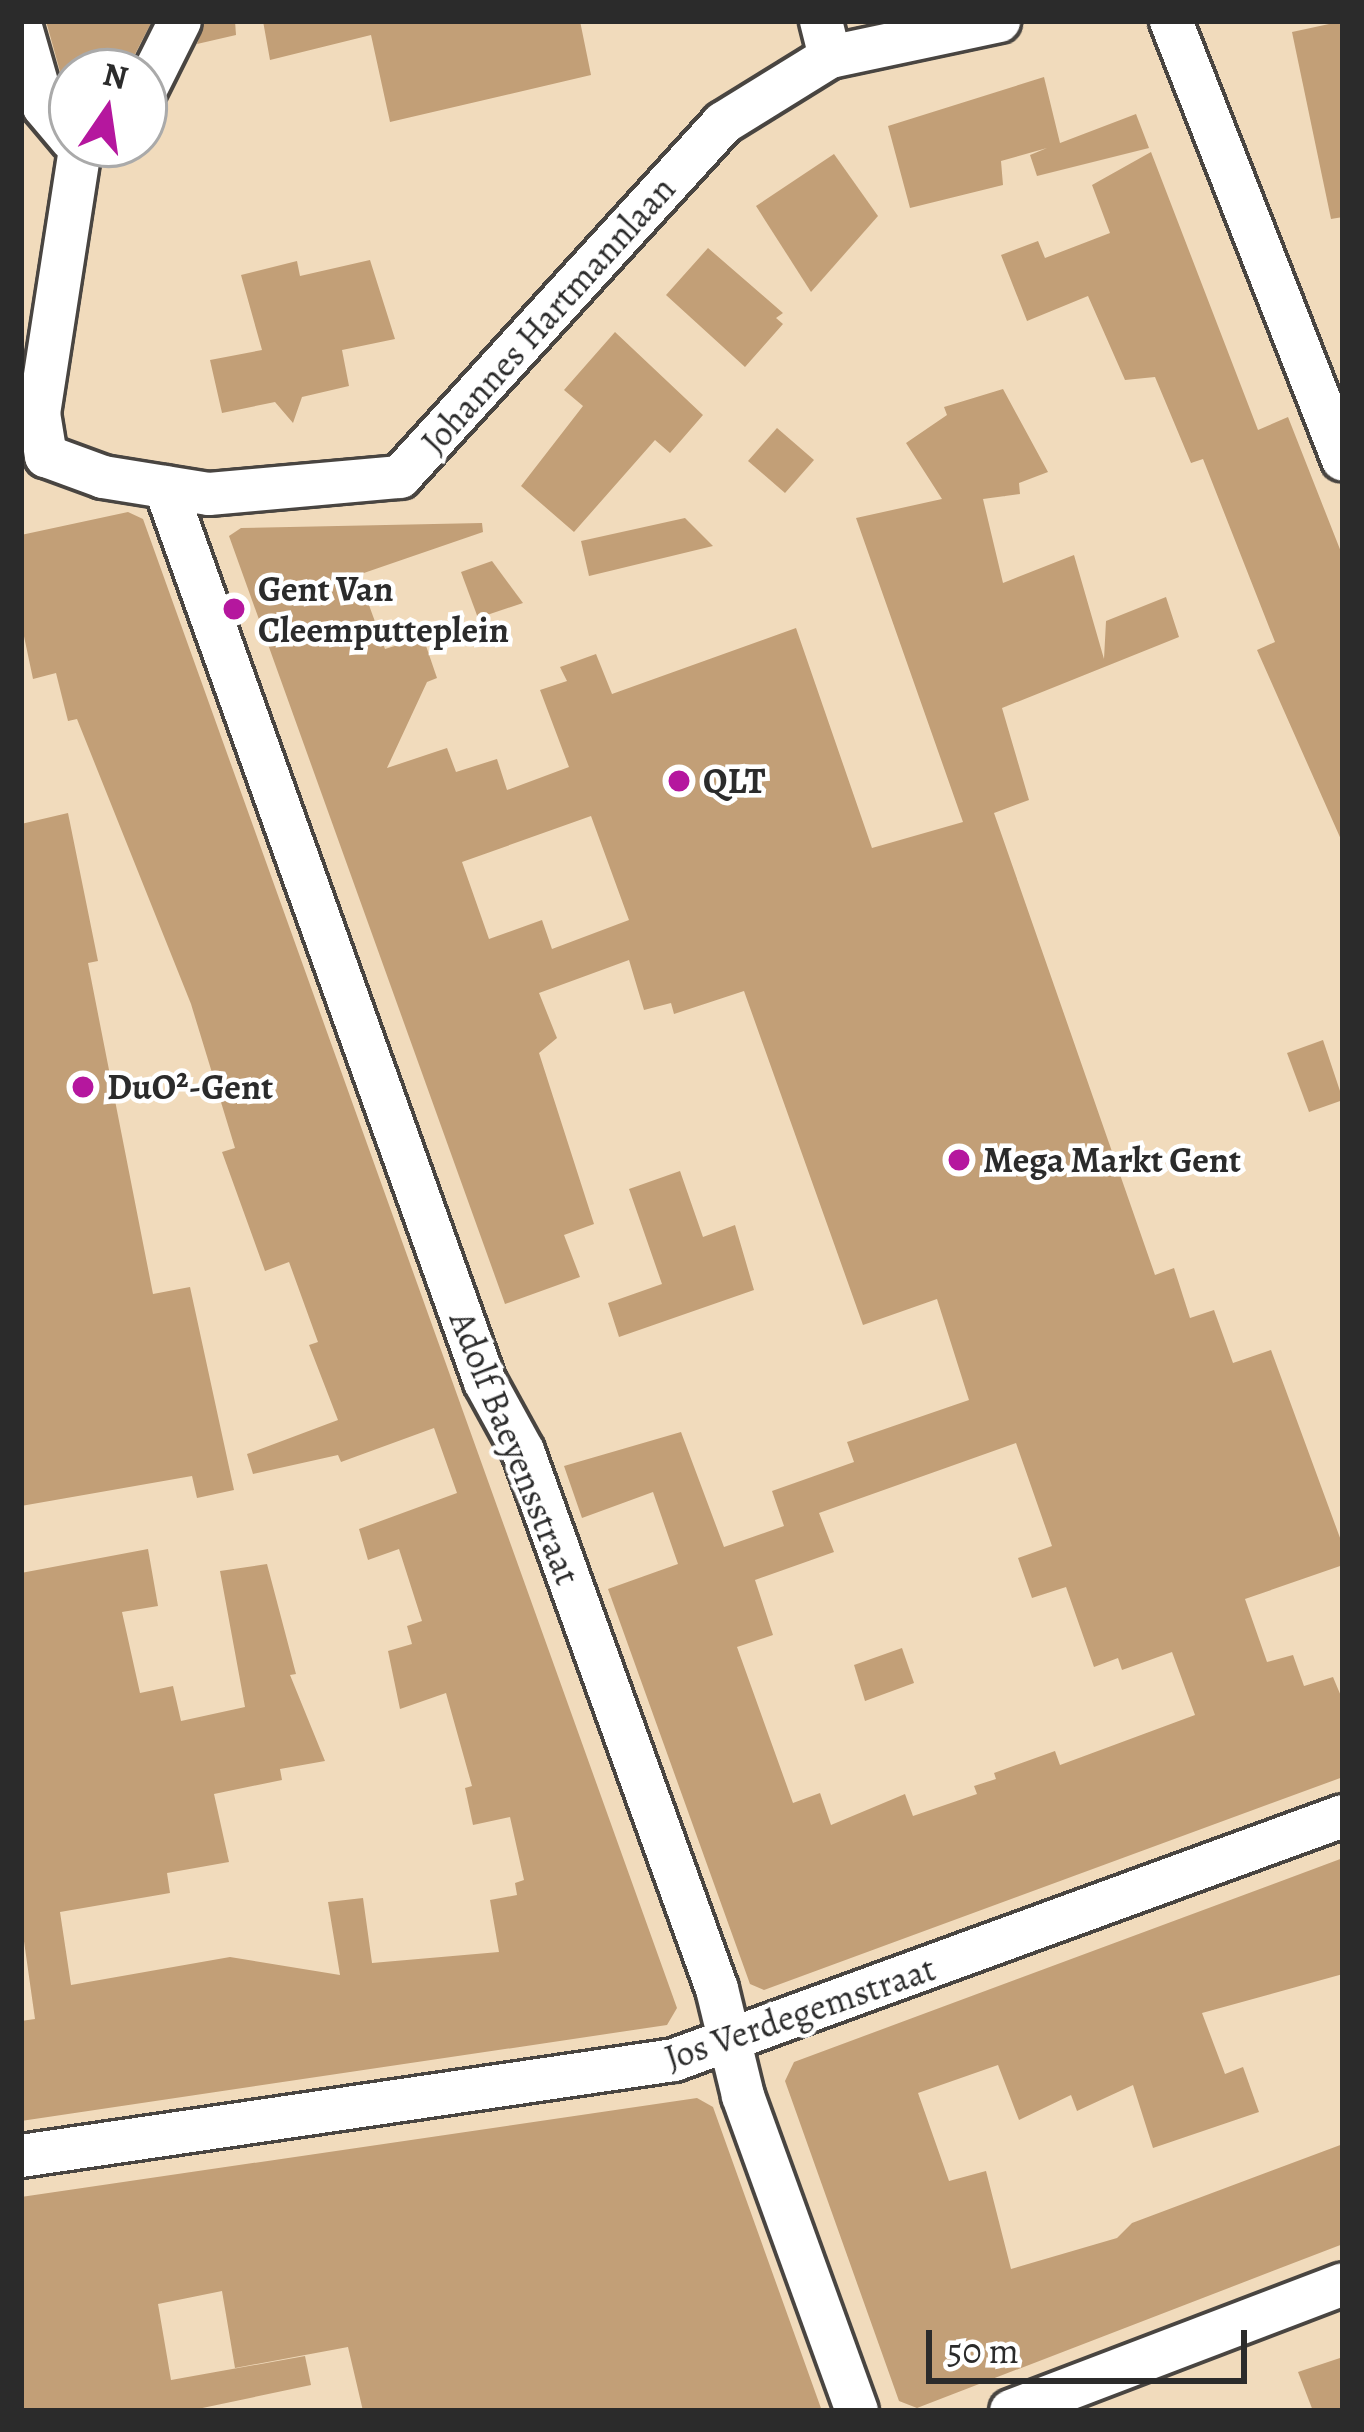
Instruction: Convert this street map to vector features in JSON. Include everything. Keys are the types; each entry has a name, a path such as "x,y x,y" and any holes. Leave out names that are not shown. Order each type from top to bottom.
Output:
{"street":[{"path":"166,48 180,21"},
{"name":"Johannes Hartmannlaan","path":"34,465 208,494 400,477 723,123 825,39 999,21"},
{"path":"1171,21 1343,458"},
{"path":"21,27 48,111"},
{"path":"34,465 76,168"},
{"name":"Adolf Baeyensstraat","path":"165,487 485,1382 523,1451 857,2411"},
{"name":"Jos Verdegemstraat","path":"21,2156 674,2060 1343,1816"},
{"path":"1011,2411 1343,2284"}],"building":[{"path":"46,21 152,21 138,48 54,48"},
{"path":"205,21 235,21 236,35 197,44"},
{"path":"263,21 580,21 591,75 390,122 371,35 270,60"},
{"path":"1343,21 1343,217 1331,219 1292,32"},
{"path":"1044,77 1060,143 1136,114 1149,148 1037,176 1030,155 1047,148 1001,161 1003,185 910,208 888,126"},
{"path":"1151,152 1258,430 1288,417 1343,557 1343,844 1257,650 1275,642 1203,459 1191,463 1155,377 1125,380 1088,296 1027,321 1001,255 1038,241 1045,258 1110,233 1092,185"},
{"path":"834,154 878,216 811,292 756,206"},
{"path":"708,248 783,313 776,318 783,324 745,367 666,295"},
{"path":"370,260 395,339 342,350 349,386 302,397 293,423 275,402 222,413 210,360 262,350 241,275 297,261 300,276"},
{"path":"615,332 703,415 670,453 655,440 574,532 521,486 583,406 564,390"},
{"path":"1003,389 1048,472 1019,483 1020,494 983,499 1003,583 1074,555 1104,659 1106,621 1166,597 1179,637 1002,708 1029,800 994,813 1155,1275 1174,1268 1190,1318 1214,1310 1233,1363 1271,1350 1343,1546 1343,1565 1245,1599 1267,1662 1293,1655 1304,1686 1333,1677 1343,1701 1343,1777 764,1990 750,1984 608,1589 678,1564 653,1492 582,1518 564,1466 681,1432 724,1547 784,1526 772,1491 854,1462 847,1442 969,1400 937,1299 863,1325 744,991 674,1014 671,1003 644,1010 629,960 539,993 557,1038 539,1053 594,1224 564,1235 580,1277 505,1304 229,536 241,528 482,523 483,532 358,575 385,649 423,637 437,678 427,682 387,768 447,748 456,772 497,759 507,790 569,767 540,690 567,681 560,667 596,654 612,694 796,628 872,848 963,822 856,518 942,499 906,443 947,415 944,407","holes":["591,816 629,920 552,949 542,920 489,939 462,862","1016,1443 1052,1546 1018,1558 1032,1598 1066,1587 1094,1667 1118,1658 1122,1670 1172,1652 1195,1715 1060,1765 1055,1751 994,1773 996,1779 974,1786 977,1794 913,1816 905,1794 831,1825 820,1793 793,1803 737,1647 773,1635 755,1580 834,1552 819,1513"]},
{"path":"777,428 814,460 785,493 748,461"},
{"path":"128,512 143,519 677,2008 667,2025 21,2121 21,2021 35,2019 21,1920 21,1573 148,1549 158,1606 122,1612 140,1693 173,1686 181,1721 245,1707 220,1571 267,1564 296,1674 290,1675 325,1761 280,1769 282,1780 214,1794 229,1862 167,1873 170,1893 60,1912 71,1985 230,1957 340,1975 328,1902 363,1898 372,1963 499,1952 490,1900 517,1895 515,1883 524,1880 510,1817 473,1825 465,1788 472,1786 446,1693 400,1709 388,1651 412,1644 407,1626 422,1621 399,1549 368,1560 359,1529 457,1493 434,1428 341,1462 338,1455 253,1474 247,1454 338,1420 309,1345 318,1342 289,1262 265,1271 222,1152 235,1148 191,1004 77,719 68,721 56,673 33,679 21,622 21,535"},
{"path":"685,518 713,546 589,576 581,541"},
{"path":"492,561 523,603 478,618 461,572"},
{"path":"68,813 98,961 88,963 153,1294 190,1287 234,1490 197,1498 192,1476 21,1506 21,824"},
{"path":"1323,1040 1343,1100 1309,1112 1287,1053"},
{"path":"680,1171 703,1237 735,1225 754,1290 619,1337 608,1303 662,1284 629,1189"},
{"path":"902,1648 914,1683 865,1701 854,1665"},
{"path":"1343,1858 1343,1974 1202,2013 1225,2074 1243,2067 1259,2112 1153,2148 1133,2085 1077,2111 1071,2095 1019,2120 998,2065 918,2093 949,2181 986,2171 1011,2269 1117,2238 1132,2223 1343,2144 1343,2244 917,2408 899,2401 785,2081 794,2062"},
{"path":"697,2098 713,2107 822,2411 363,2411 348,2347 235,2368 222,2291 158,2304 171,2380 305,2356 311,2385 188,2411 21,2411 21,2197"},
{"path":"1343,2357 1343,2411 1313,2411 1298,2372"}],"place":[{"name":"Gent Van Cleemputteplein","path":"234,609"},
{"name":"QLT","path":"679,781"},
{"name":"DuO²-Gent","path":"83,1087"},
{"name":"Mega Markt Gent","path":"959,1160"}]}
